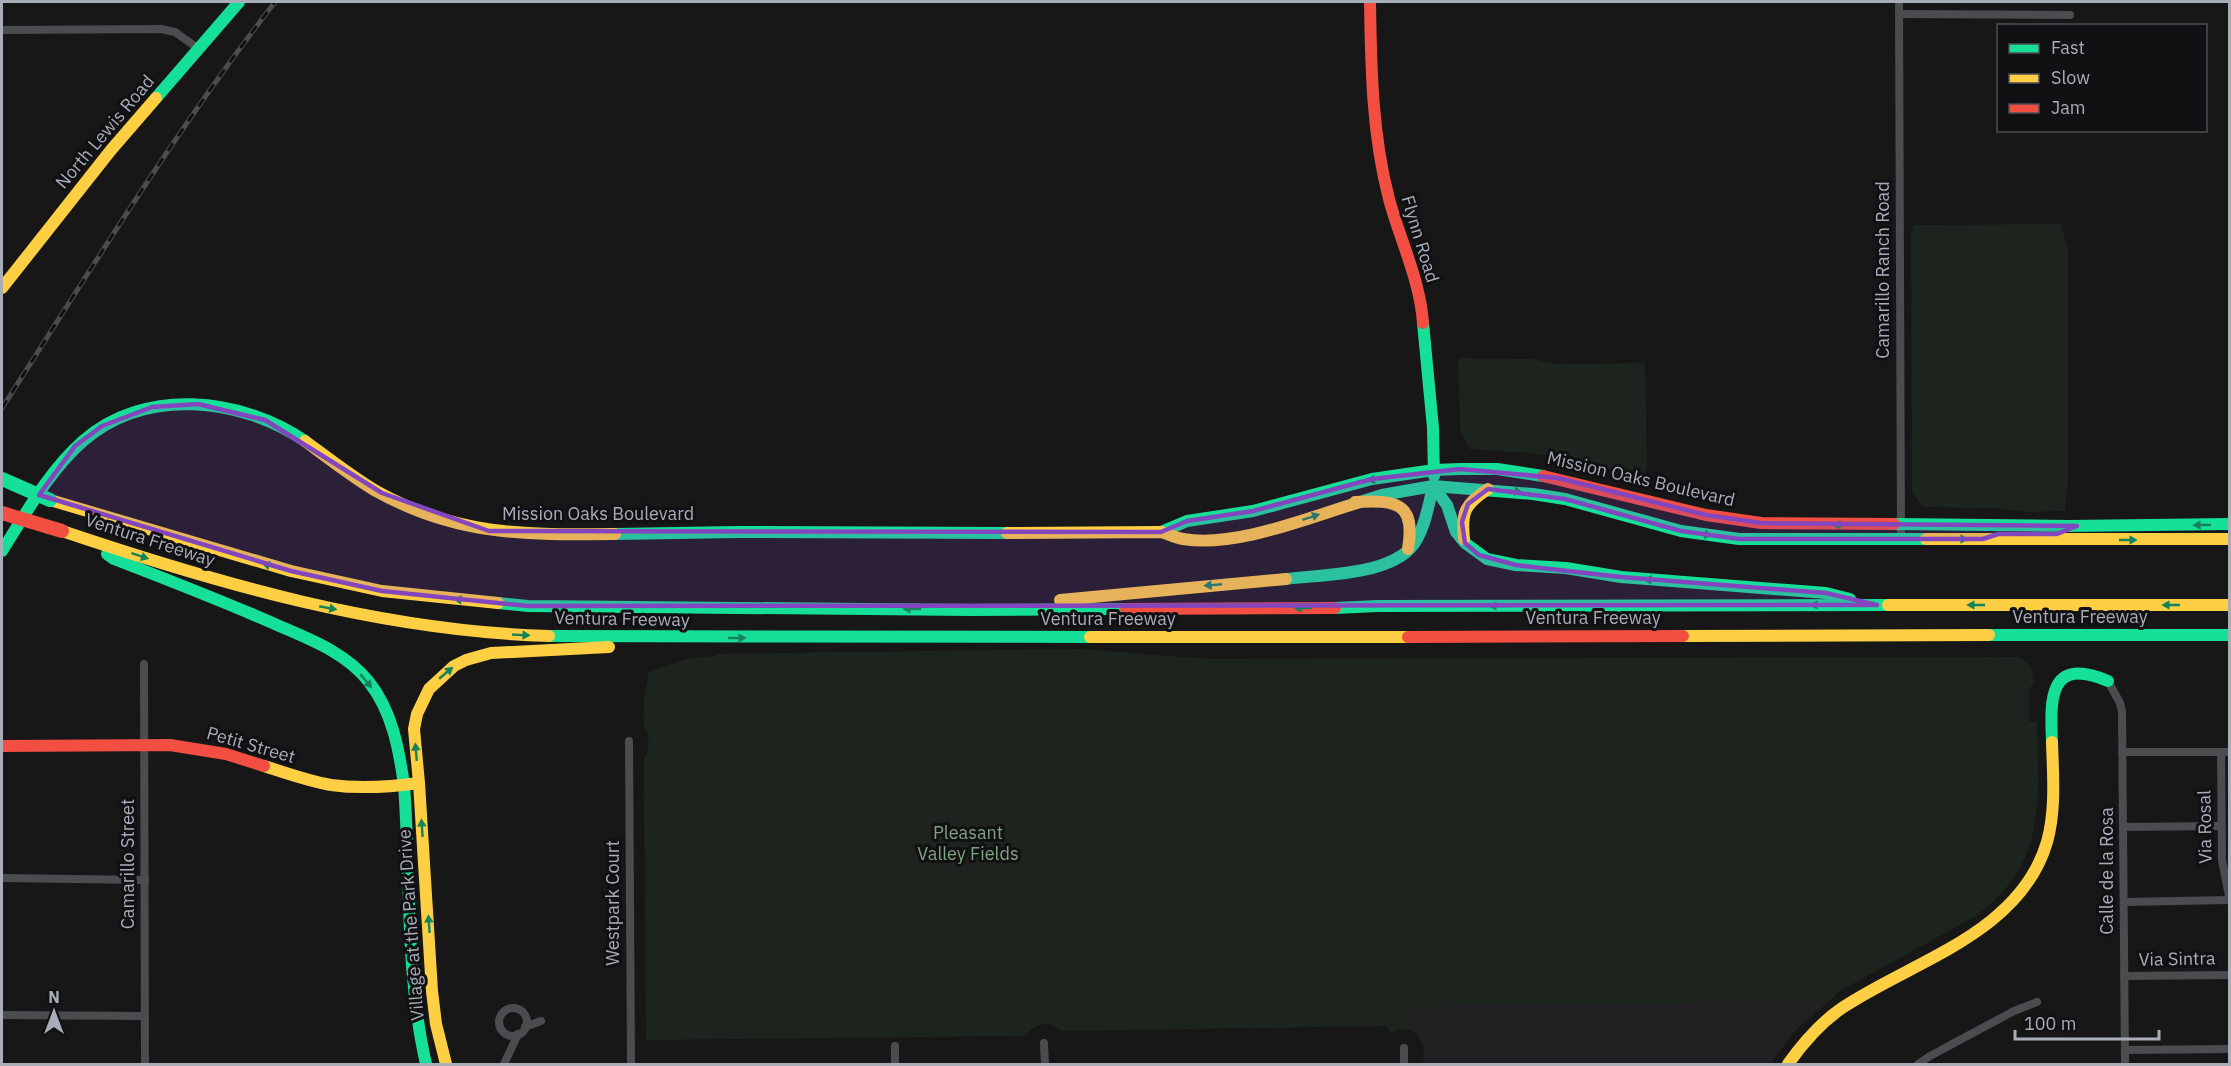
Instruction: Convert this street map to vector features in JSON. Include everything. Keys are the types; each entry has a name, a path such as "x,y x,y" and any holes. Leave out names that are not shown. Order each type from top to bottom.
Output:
{"main road":[{"name":"North Lewis Road","path":"2,288 111,150 239,2"},
{"name":"Flynn Road","path":"1370,2 1371,74 1375,128 1389,198 1415,278 1427,350 1433,486 1422,528 1417,540 1407,553"},
{"name":"Mission Oaks Boulevard","path":"2,551 62,461 75,446 102,426 134,412 169,405 198,404 239,410 271,422 303,440 362,483 458,524 489,531 590,534 1161,532 1184,539 1228,539 1280,527 1355,502 1402,490 1433,486 1533,494 1565,500 1672,529 1718,537 1760,539 2077,526 2229,524"},
{"name":"Mission Oaks Boulevard","path":"1161,532 1187,521 1253,511 1372,479 1434,470 1497,469 1590,484 1706,515 1761,523 1983,540 2229,539"},
{"path":"2,479 50,500"},
{"name":"Ventura Freeway","path":"2,486 291,571 382,591 528,606 970,610 1877,605 2229,606"},
{"path":"1433,486 1447,505 1456,532 1465,543 1487,559 1516,565 1566,568 1621,578 1826,593 1877,605"},
{"path":"1465,543 1462,522 1464,512 1473,499 1488,489"},
{"path":"970,610 1374,568 1393,562 1407,553 1411,536 1406,511 1392,502 1355,502"},
{"name":"Ventura Freeway","path":"2,513 233,585 320,607 442,628 513,634 587,638 2229,635"},
{"path":"1983,540 1998,534 2057,534 2077,526"},
{"name":"Village at the Park Drive","path":"85,538 114,559 230,604 318,642 339,655 368,681 383,704 396,739 404,785 409,857 413,989 416,1019 426,1065"},
{"name":"Village at the Park Drive","path":"446,1065 436,1024 432,992 414,729 417,714 429,689 444,674 466,660 491,653 580,650 703,638"},
{"path":"1788,1065 1811,1035 1843,1008 1986,926 2012,904 2033,876 2046,845 2052,810 2051,700 2056,685 2069,675 2084,672 2108,681"},
{"name":"Petit Street","path":"2,746 189,747 226,754 304,779 332,785 388,787 419,783"}],"street":[{"name":"Camarillo Ranch Road","path":"1899,2 1901,532"},
{"path":"1899,14 2070,15"},
{"path":"2,30 161,29 175,32 199,49"},
{"name":"Camarillo Street","path":"144,664 145,1065"},
{"name":"Calle de la Rosa","path":"2108,681 2120,703 2124,827 2125,1065"},
{"name":"Westpark Court","path":"629,741 631,1065"},
{"path":"2122,752 2225,752"},
{"name":"Via Rosal","path":"2225,752 2221,826 2223,874 2229,900"},
{"path":"2124,827 2221,826"},
{"path":"2,878 145,880"},
{"path":"2124,902 2229,900"},
{"name":"Via Sintra","path":"2124,976 2229,975"},
{"path":"1918,1065 1930,1056 2014,1011 2037,1002"},
{"path":"511,1049 507,1034 499,1024 500,1016 510,1008 516,1008 525,1017 525,1027"},
{"path":"2,1015 145,1016"},
{"path":"504,1065 518,1034 525,1027 541,1021 525,1017"},
{"path":"507,1034 518,1034"},
{"path":"1044,1043 1045,1065"},
{"path":"895,1046 895,1065"},
{"path":"1404,1048 1404,1065"},
{"path":"2125,1050 2229,1049"}],"highlighted area":[{"path":"198,404 265,420 382,493 489,531 1161,532 1187,521 1253,511 1372,479 1460,469 1558,478 1706,515 1761,523 2077,526 2057,534 1998,534 1983,539 1739,539 1681,531 1565,499 1488,489 1468,504 1462,522 1465,543 1479,555 1516,565 1621,577 1826,593 1877,605 528,606 382,591 291,571 39,495 75,446 102,426 152,407"}],"shaded area":[{"path":"1829,1001 1795,1031 1770,1064 1421,1064 1424,1059 1423,1045 1412,1030 1412,1006"}],"green space":[{"path":"2061,224 2068,251 2068,478 2065,511 2026,512 1995,508 1923,507 1912,493 1911,230 1914,225"},
{"path":"1458,358 1532,359 1558,364 1645,363 1646,474 1629,478 1583,461 1530,453 1469,449 1460,428"},
{"name":"Pleasant Valley Fields","path":"1079,649 1209,659 2019,657 2031,666 2034,683 2029,689 2029,721 2037,722 2038,779 2034,830 2027,853 2015,876 1998,897 1974,917 1840,991 1829,1001 1412,1006 1412,1030 1399,1029 1391,1033 1386,1026 1061,1031 1047,1024 1033,1028 1025,1036 646,1040 644,759 649,742 643,725 644,695 648,672 686,659 714,656 715,654"}],"railway":[{"path":"2,408 168,151 275,2"}],"traffic: fast":[{"path":"156,98 239,2"},
{"path":"1423,323 1433,428 1434,476"},
{"path":"2,551 39,493 71,453 83,441 108,424 135,412 163,406 193,404 223,407 279,426 305,441"},
{"path":"1161,532 1187,521 1253,511 1372,479 1434,470 1460,469 1497,469 1543,476"},
{"path":"2,479 50,500"},
{"path":"1357,503 1382,495 1433,486 1533,494 1565,499 1681,531 1739,539 1926,539"},
{"path":"1433,486 1447,505 1456,532 1465,543 1487,559 1516,565 1566,568 1621,577 1826,593 1850,599"},
{"path":"1286,579 1358,571 1394,560 1407,551 1417,539 1425,520 1433,486"},
{"path":"1894,524 2069,526 2230,524"},
{"path":"615,534 1007,533"},
{"path":"107,554 114,559 295,633 348,661 377,693 389,718 397,744 404,785"},
{"path":"498,603 528,606 1126,609"},
{"path":"1335,608 1888,605"},
{"path":"1989,635 2230,635"},
{"path":"549,636 1090,637"},
{"path":"2052,742 2053,697 2057,686 2064,678 2074,674 2089,675 2108,681"},
{"path":"404,785 412,960 419,1029 426,1064"}],"traffic: slow":[{"path":"2,288 111,150 156,98"},
{"path":"305,441 376,491 435,517 463,525 521,533 615,534"},
{"path":"1464,539 1463,522 1466,509 1474,499 1488,489"},
{"path":"50,500 291,571 382,591 498,603"},
{"path":"1355,502 1382,502 1400,507 1406,513 1409,522 1408,549"},
{"path":"1007,533 1161,532 1178,538 1203,541 1248,536 1357,503"},
{"path":"62,531 181,569 302,602 424,625 549,636"},
{"path":"1926,539 2230,539"},
{"path":"1060,600 1286,579"},
{"path":"1888,605 2230,605"},
{"path":"1683,636 1989,635"},
{"path":"1090,637 1408,637"},
{"path":"419,783 414,729 417,714 429,689 454,666 491,653 609,647"},
{"path":"1788,1064 1812,1034 1842,1008 1961,942 1989,923 2013,900 2033,874 2050,830 2053,805 2052,742"},
{"path":"264,766 331,785 375,787 419,783 432,991 436,1024 446,1064"}],"traffic: jam":[{"path":"1370,2 1372,76 1383,175 1418,291 1423,323"},
{"path":"1543,476 1706,515 1761,523 1894,524"},
{"path":"2,513 62,531"},
{"path":"1126,609 1335,608"},
{"path":"1408,637 1683,636"},
{"path":"2,746 170,745 226,754 264,766"}]}
